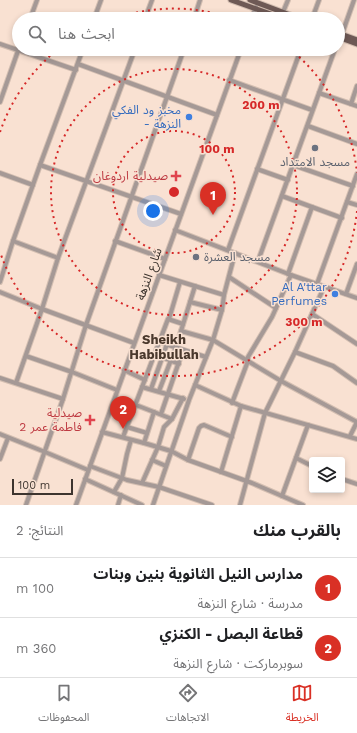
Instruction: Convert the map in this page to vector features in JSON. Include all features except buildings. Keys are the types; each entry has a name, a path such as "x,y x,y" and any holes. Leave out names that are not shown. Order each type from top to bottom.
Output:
{"main road":[{"path":"231,0 264,12"},
{"path":"254,1 283,12"},
{"path":"345,38 357,40"},
{"path":"345,39 357,44"}],"street":[{"path":"33,12 37,0"},
{"path":"97,12 101,0"},
{"path":"148,12 152,0"},
{"path":"196,12 200,0"},
{"path":"283,12 288,0"},
{"path":"315,12 319,0"},
{"path":"345,22 354,0"},
{"path":"252,12 254,1"},
{"path":"0,44 12,47"},
{"path":"0,102 16,56"},
{"path":"38,56 76,70"},
{"path":"0,282 32,185 81,56"},
{"path":"16,383 58,258 132,56"},
{"path":"26,505 115,241 182,56"},
{"name":"شارع النزهة","path":"76,505 238,56"},
{"path":"228,250 298,56"},
{"path":"258,262 308,126 312,110 333,56"},
{"path":"78,64 217,115"},
{"path":"229,80 312,110"},
{"path":"350,104 357,86"},
{"path":"319,93 357,106"},
{"path":"308,126 357,144"},
{"path":"40,165 181,214"},
{"path":"294,165 353,186"},
{"path":"257,169 288,180"},
{"path":"0,173 32,185"},
{"path":"317,284 357,174"},
{"path":"282,196 342,218"},
{"path":"347,202 357,205"},
{"path":"232,403 248,361 248,357 272,317 290,274 312,207"},
{"path":"175,230 324,287 357,298"},
{"path":"13,240 58,258"},
{"path":"115,241 165,259"},
{"path":"153,505 189,400 213,340 222,310 224,295 235,253"},
{"path":"346,294 357,264"},
{"path":"159,275 224,295"},
{"path":"229,278 276,308"},
{"path":"123,437 168,319 180,282"},
{"path":"159,391 176,347 195,286"},
{"path":"240,505 265,413 295,352 324,287"},
{"path":"0,292 134,343"},
{"path":"190,302 222,310"},
{"path":"312,314 357,344"},
{"path":"168,319 183,324"},
{"path":"181,331 213,340 281,381 357,422 350,436"},
{"path":"159,342 206,357"},
{"path":"151,389 167,344"},
{"path":"161,414 183,350"},
{"path":"295,352 333,366 357,383"},
{"path":"154,354 178,364"},
{"path":"26,356 117,390"},
{"path":"124,370 145,380"},
{"path":"0,378 63,399"},
{"path":"195,385 232,403 357,439"},
{"path":"142,387 189,400"},
{"path":"142,483 158,447 164,427 172,419 183,398"},
{"path":"136,405 172,419"},
{"path":"221,472 241,406"},
{"path":"144,443 154,412"},
{"path":"282,496 308,425"},
{"path":"188,460 201,426 232,437"},
{"path":"127,427 147,433"},
{"path":"102,432 171,451 188,460 247,481 303,505"},
{"path":"0,434 89,468 159,487 212,505"},
{"path":"0,459 8,438"},
{"path":"114,492 122,478 131,440"},
{"path":"296,458 309,464"},
{"path":"152,460 166,466"},
{"path":"85,479 142,505"},
{"path":"345,480 357,484"},
{"path":"118,505 121,495"}],"place":[{"name":"مخبز ود الفكي - النزهة","path":"189,117"},
{"name":"مسجد الامتداد","path":"315,148"},
{"name":"صيدلية اردوغان","path":"176,176"},
{"name":"مدارس النيل الثانوية بنين وبنات","path":"213,215"},
{"name":"مسجد العشرة","path":"196,257"},
{"name":"Al A'ttar Perfumes","path":"335,294"},
{"name":"صيدلية فاطمة عمر 2","path":"90,420"},
{"name":"قطاعة البصل - الكنزي","path":"123,429"}],"district":[{"name":"Sheikh Habibullah","path":"164,346"}]}
